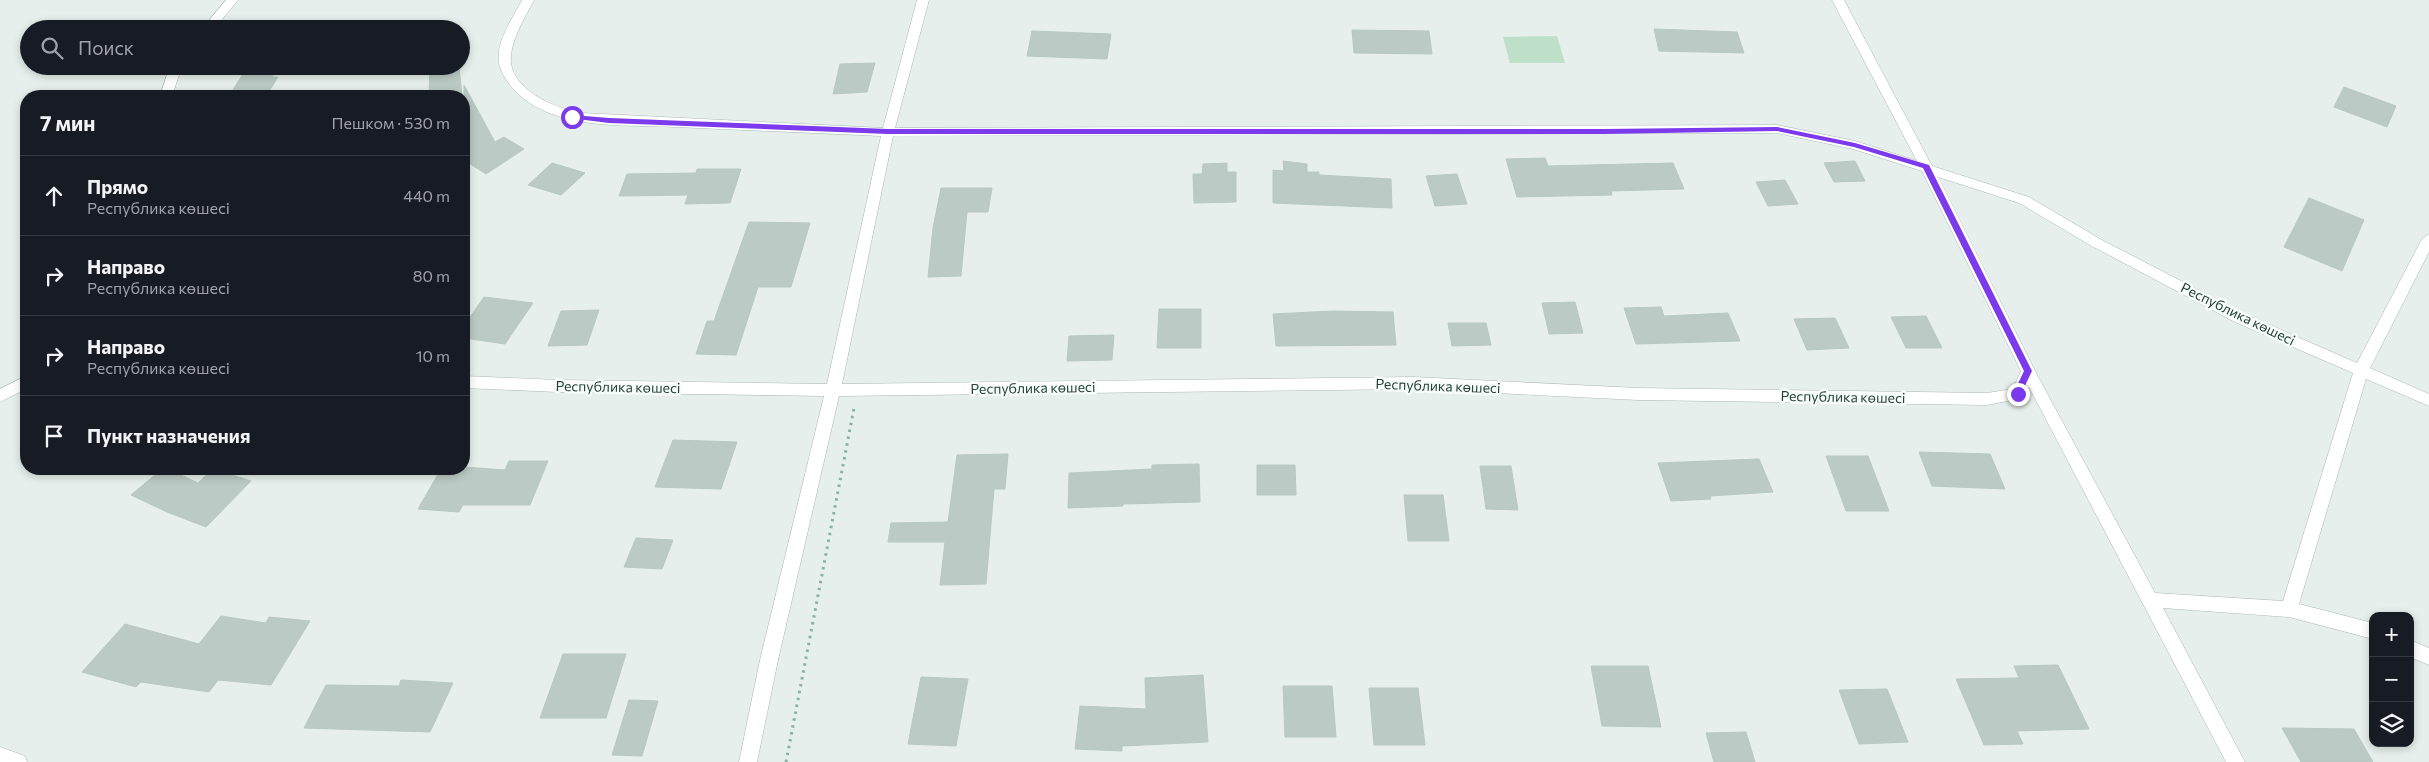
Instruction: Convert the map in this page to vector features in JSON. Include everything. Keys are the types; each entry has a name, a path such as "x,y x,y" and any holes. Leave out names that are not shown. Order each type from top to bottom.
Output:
{"street":[{"path":"215,20 232,0"},
{"name":"Республика көшесі","path":"528,0 505,53 506,72 541,107 572,117 888,132 1777,129 1855,145 1926,166 2024,200 2095,242 2240,318 2429,400"},
{"path":"748,762 769,660 833,390 888,132 923,0"},
{"path":"1838,0 1926,166 2028,371 2236,762"},
{"path":"168,90 172,75"},
{"path":"2289,609 2361,370 2429,239"},
{"name":"Республика көшесі","path":"470,382 558,386 833,390 1414,383 1638,394 1987,398 2018,394 2028,371"},
{"path":"0,396 20,385"},
{"path":"2150,600 2289,609 2369,629"},
{"path":"2414,650 2429,657"},
{"path":"0,756 18,762"}],"path":[{"path":"786,762 858,390"}],"green space":[{"path":"1557,36 1565,63 1510,63 1503,37"}],"building":[{"path":"1654,29 1737,32 1744,53 1659,51"},
{"path":"1352,30 1429,31 1432,54 1354,53"},
{"path":"1032,31 1111,34 1107,59 1027,56"},
{"path":"875,63 867,92 833,94 840,64"},
{"path":"242,75 273,75 272,77 278,77 270,90 233,90"},
{"path":"430,75 460,75 461,90 429,90"},
{"path":"2344,87 2396,106 2387,127 2334,107"},
{"path":"470,96 495,142 504,137 524,149 486,174 470,164"},
{"path":"1545,158 1548,166 1673,163 1684,189 1611,191 1612,195 1517,197 1506,159"},
{"path":"1283,161 1307,164 1307,172 1319,172 1319,175 1391,179 1392,208 1273,203 1273,170 1284,171"},
{"path":"1855,161 1865,181 1834,182 1824,163"},
{"path":"552,163 585,173 561,195 528,185"},
{"path":"1227,163 1227,172 1236,172 1236,202 1194,203 1193,174 1202,174 1203,164"},
{"path":"697,169 741,169 730,203 685,204 688,195 619,196 627,174 696,173"},
{"path":"1457,174 1467,204 1435,206 1426,176"},
{"path":"1785,180 1798,204 1768,206 1756,182"},
{"path":"941,188 992,188 988,212 967,212 961,276 928,277 933,228"},
{"path":"2309,198 2364,220 2342,271 2284,247"},
{"path":"749,222 810,223 791,287 758,287 736,355 696,354 707,321 714,321"},
{"path":"484,297 533,303 505,344 470,339 470,317"},
{"path":"1575,302 1583,333 1549,334 1542,303"},
{"path":"1661,307 1664,316 1728,313 1740,341 1636,344 1624,308"},
{"path":"1159,309 1201,309 1201,348 1157,348"},
{"path":"599,310 587,345 548,346 561,311"},
{"path":"1333,311 1393,312 1396,345 1276,346 1273,314"},
{"path":"1926,316 1942,348 1906,348 1891,317"},
{"path":"1835,318 1849,348 1807,350 1794,319"},
{"path":"1448,323 1486,323 1491,345 1452,346"},
{"path":"1114,335 1112,360 1067,361 1069,336"},
{"path":"673,440 737,442 721,489 655,487"},
{"path":"1919,452 1990,454 2005,489 1932,486"},
{"path":"1008,454 1005,489 994,489 986,584 940,585 945,542 888,542 891,523 948,522 957,455"},
{"path":"1826,456 1868,456 1889,511 1846,511"},
{"path":"1759,459 1773,492 1710,496 1711,499 1671,501 1658,463"},
{"path":"509,461 548,461 530,505 463,505 459,512 418,509 438,475 470,475 470,467 505,470"},
{"path":"1199,464 1200,502 1068,508 1069,473 1152,469 1152,465"},
{"path":"1257,465 1295,465 1296,495 1257,495"},
{"path":"1480,466 1511,466 1518,510 1486,509"},
{"path":"155,475 181,475 198,483 207,475 232,475 251,481 206,527 167,512 131,495"},
{"path":"1404,495 1443,495 1449,541 1408,541"},
{"path":"636,538 673,540 662,569 624,567"},
{"path":"221,616 266,623 269,617 310,621 271,685 218,680 209,692 141,682 136,687 82,672 125,624 199,644"},
{"path":"563,654 626,654 606,718 540,718"},
{"path":"2058,665 2089,729 2017,731 2023,744 1984,745 1956,679 2019,678 2014,666"},
{"path":"1591,666 1648,666 1661,727 1602,726"},
{"path":"1203,675 1208,742 1122,746 1122,751 1075,749 1080,706 1146,709 1145,678"},
{"path":"921,677 968,679 956,746 908,744"},
{"path":"401,680 453,683 430,732 304,728 326,685 399,686"},
{"path":"1283,686 1332,686 1336,737 1285,737"},
{"path":"1369,688 1418,688 1425,745 1374,745"},
{"path":"1887,689 1908,742 1859,744 1839,690"},
{"path":"629,700 658,701 642,756 612,755"},
{"path":"2282,728 2354,729 2373,762 2301,762"},
{"path":"1746,732 1755,762 1714,762 1706,733"}],"route":[{"path":"572,117 888,132 1777,129 1855,145 1926,166 2028,371 2018,394"}]}
